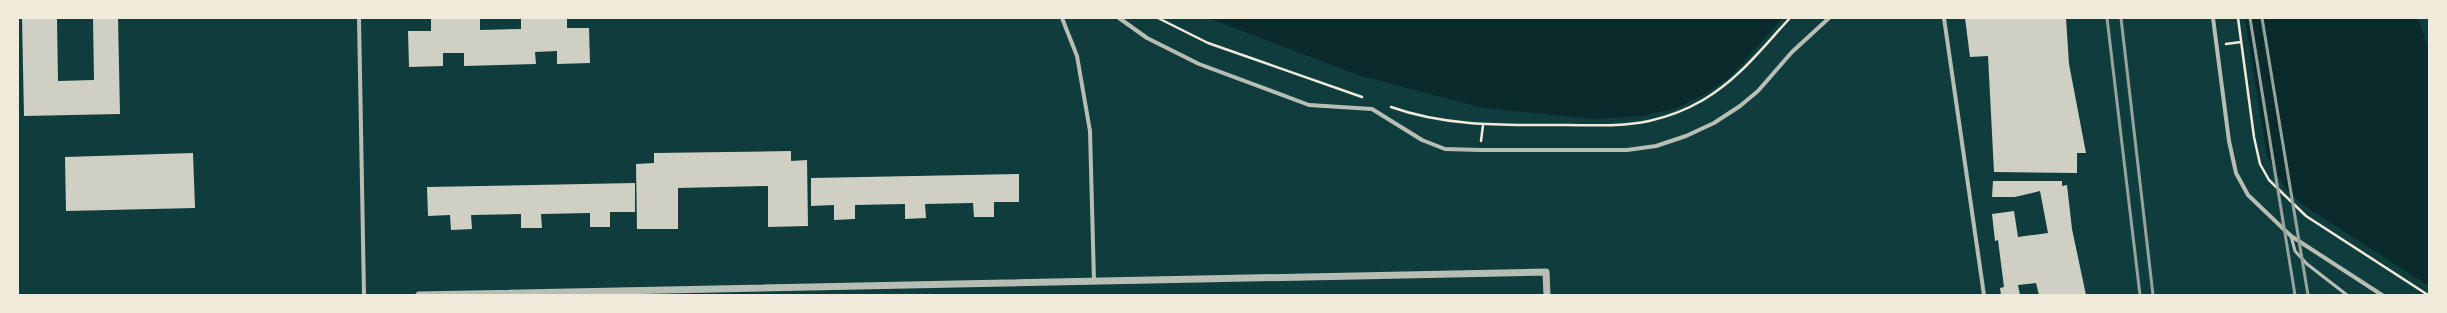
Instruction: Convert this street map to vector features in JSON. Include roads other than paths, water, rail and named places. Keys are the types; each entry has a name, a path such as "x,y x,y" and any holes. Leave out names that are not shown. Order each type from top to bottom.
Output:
{"street":[{"path":"359,18 364,295"},
{"path":"1062,18 1077,56 1090,131 1094,281"},
{"path":"1120,18 1147,38 1199,64 1309,105 1372,108 1422,140 1445,149 1480,150 1627,150 1656,146 1686,136 1714,123 1740,106 1758,91 1792,52 1829,18"},
{"path":"1944,18 1984,295"},
{"path":"2213,18 2229,142 2236,173 2248,195 2291,236 2382,295"},
{"path":"419,295 710,292 1094,281 1546,272 1547,295"}],"lane":[{"path":"2291,236 2295,251 2307,264 2347,295"}],"water":[{"path":"1208,18 1783,18 1731,76 1707,93 1677,108 1642,116 1595,119 1483,108 1358,75"},
{"path":"2245,18 2429,18 2429,286 2306,207 2284,187 2267,157"}],"railway":[{"path":"2107,18 2140,295"},
{"path":"2121,18 2153,295"},
{"path":"2250,18 2295,295"},
{"path":"2262,18 2308,295"}]}
